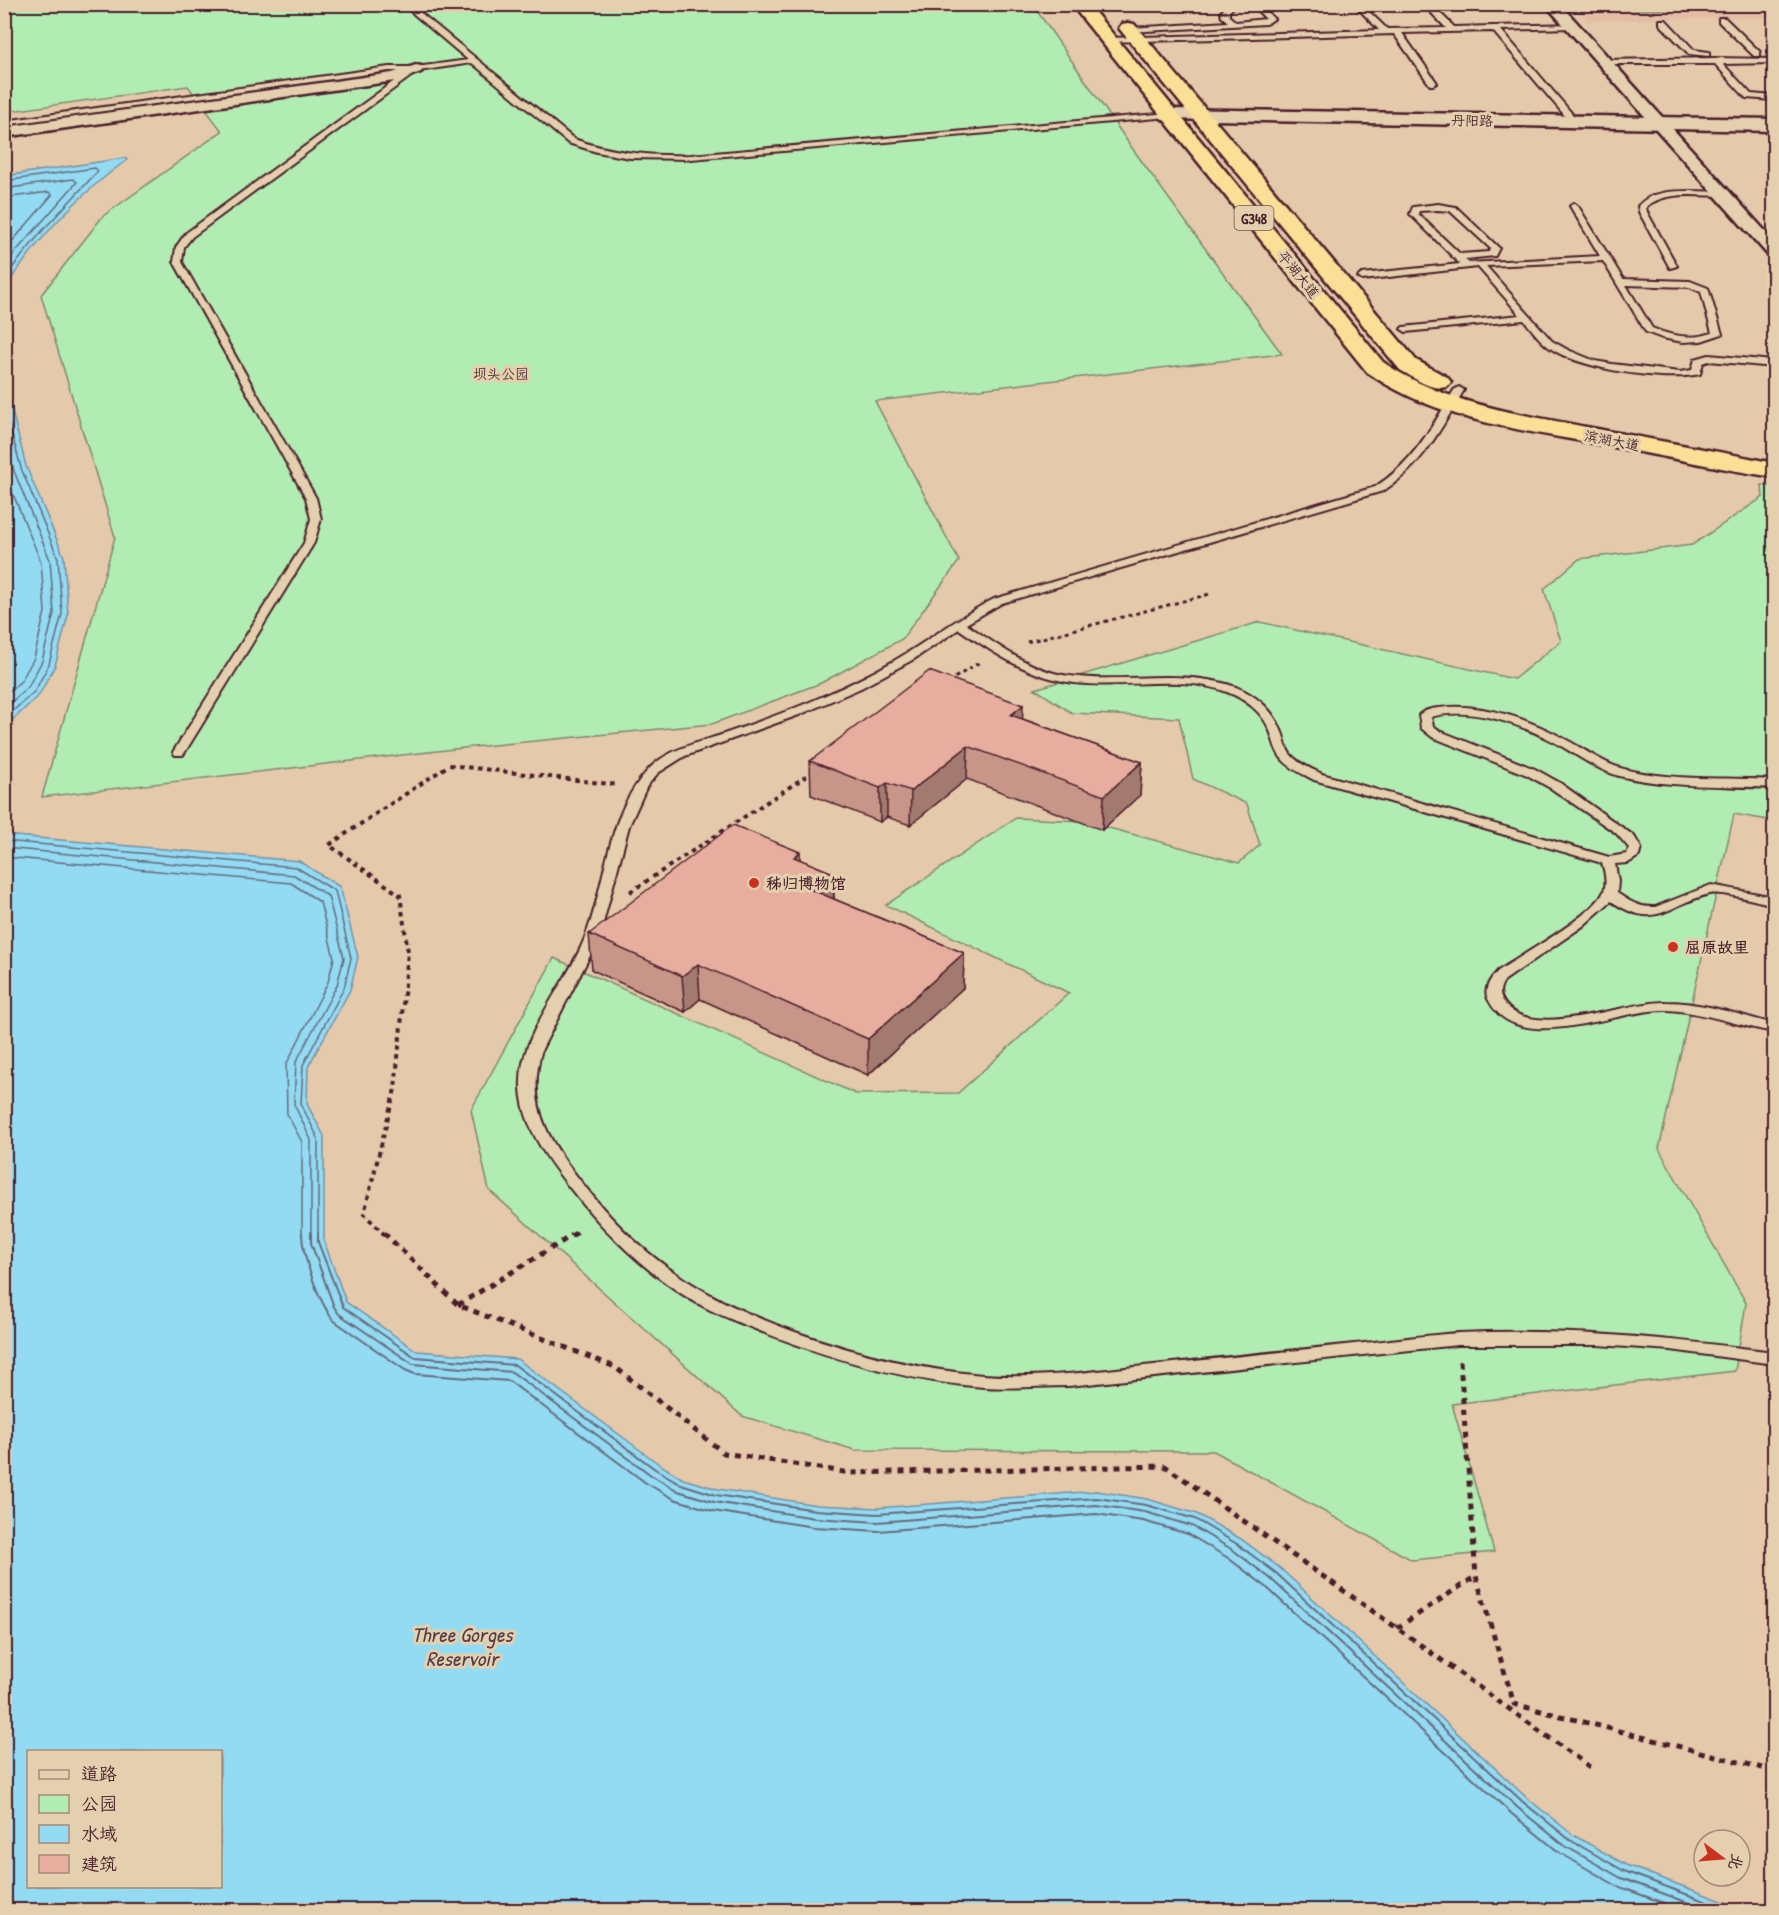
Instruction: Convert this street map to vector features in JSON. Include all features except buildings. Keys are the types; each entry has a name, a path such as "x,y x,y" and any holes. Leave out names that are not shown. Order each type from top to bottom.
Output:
{"highway":[{"name":"平湖大道","path":"1079,4 1375,367 1398,384 1454,397"},
{"name":"平湖大道","path":"1115,13 1408,365 1454,397"},
{"name":"滨湖大道","path":"1454,397 1527,407 1774,453"},
{"name":"滨湖大道","path":"1454,397 1520,423 1774,470"}],"main road":[{"name":"丹阳路","path":"1169,115 1774,125"}],"street":[{"path":"1552,4 1774,251"},
{"path":"4,132 395,77 416,69"}],"lane":[{"path":"405,4 571,141 593,150 623,156 691,157 1169,115"},
{"path":"1233,4 1225,12 1226,17 1234,24"},
{"path":"1108,40 1133,34 1266,22 1270,19 1254,4"},
{"path":"1357,4 1385,32"},
{"path":"1426,4 1453,30"},
{"path":"1722,20 1757,54"},
{"path":"1663,22 1692,52 1710,55 1774,53"},
{"path":"1133,34 1397,32 1572,27"},
{"path":"1496,29 1575,122"},
{"path":"1397,32 1433,83"},
{"path":"1716,60 1749,96 1774,98"},
{"path":"4,123 377,70 416,69 474,61"},
{"path":"1604,62 1774,61"},
{"path":"179,752 309,543 316,519 311,498 178,262 177,254 181,244 189,235 416,69"},
{"path":"1673,266 1643,212 1642,206 1654,197 1723,194"},
{"path":"1574,206 1649,330 1661,337 1706,339 1717,334 1705,290 1690,284 1620,282"},
{"path":"1458,256 1492,254 1495,248 1453,209 1438,207 1416,209 1414,214 1467,266"},
{"path":"1362,276 1480,264 1605,258"},
{"path":"1480,264 1549,342 1565,352 1612,367 1680,375 1697,372 1698,361 1709,358 1774,364"},
{"path":"1406,329 1526,317"},
{"path":"1454,397 1418,457 1396,480 1379,489 1021,593 977,611 920,651 850,689 685,752 657,768 639,787 629,809 592,938 582,963 536,1046 528,1082 533,1116 549,1150 598,1214 665,1274 704,1300 750,1321 848,1356 902,1370 958,1378 1012,1382 1069,1380 1458,1339 1528,1337 1671,1344 1774,1358"},
{"path":"958,623 1020,664 1064,678 1088,681 1167,678 1200,681 1230,689 1253,700 1266,714 1286,757 1318,777 1608,861 1623,860 1633,856 1635,848 1620,830 1556,786 1531,772 1436,734 1427,728 1425,715 1433,711 1458,711 1521,723 1553,737 1612,770 1631,775 1649,778 1774,784"},
{"path":"1608,861 1612,878 1610,894 1593,911 1503,974 1495,983 1492,993 1496,1004 1504,1013 1519,1020 1552,1025 1664,1006 1774,1028"},
{"path":"1610,894 1629,907 1644,912 1657,911 1711,889 1774,901"}],"path":[{"path":"948,682 998,650 1210,594"},
{"path":"329,845 449,765 639,787"},
{"path":"621,898 819,768"},
{"path":"458,1305 578,1232"},
{"path":"1458,1339 1476,1576 1514,1704 1774,1771"},
{"path":"1397,1628 1476,1576"}],"shaded area":[{"path":"1573,5 1774,5 1774,17 1588,21"}],"green space":[{"name":"坝头公园","path":"4,5 1033,5 1132,148 1282,354 875,401 959,561 902,639 821,683 712,724 463,748 42,797 115,537 41,295 103,216 222,131 188,86 5,112"},
{"path":"1606,5 1684,5 1688,9 1612,10"},
{"path":"1762,485 1774,487 1774,821 1734,814 1659,1149 1746,1303 1735,1371 1452,1404 1494,1552 1412,1560 1214,1451 855,1450 742,1416 489,1190 471,1110 554,958 856,1094 958,1093 1069,993 886,905 1016,818 1083,821 1239,863 1260,845 1247,804 1193,779 1179,718 1072,713 1035,689 1260,622 1514,679 1561,641 1544,589 1579,559 1692,545 1763,497"}],"water":[{"path":"125,158 127,160 92,188 45,235 5,288 5,176"},
{"path":"4,380 26,466 64,557 68,615 55,666 39,695 5,727"},
{"name":"Three Gorges Reservoir","path":"4,835 299,861 340,887 358,957 350,990 308,1067 307,1104 324,1136 324,1241 346,1302 417,1351 517,1359 659,1464 683,1479 718,1489 817,1505 877,1508 1097,1491 1147,1499 1197,1514 1241,1539 1280,1568 1527,1798 1573,1835 1626,1865 1746,1910 5,1910"}],"place":[{"name":"秭归博物馆","path":"754,883"},
{"name":"屈原故里","path":"1673,947"}]}
